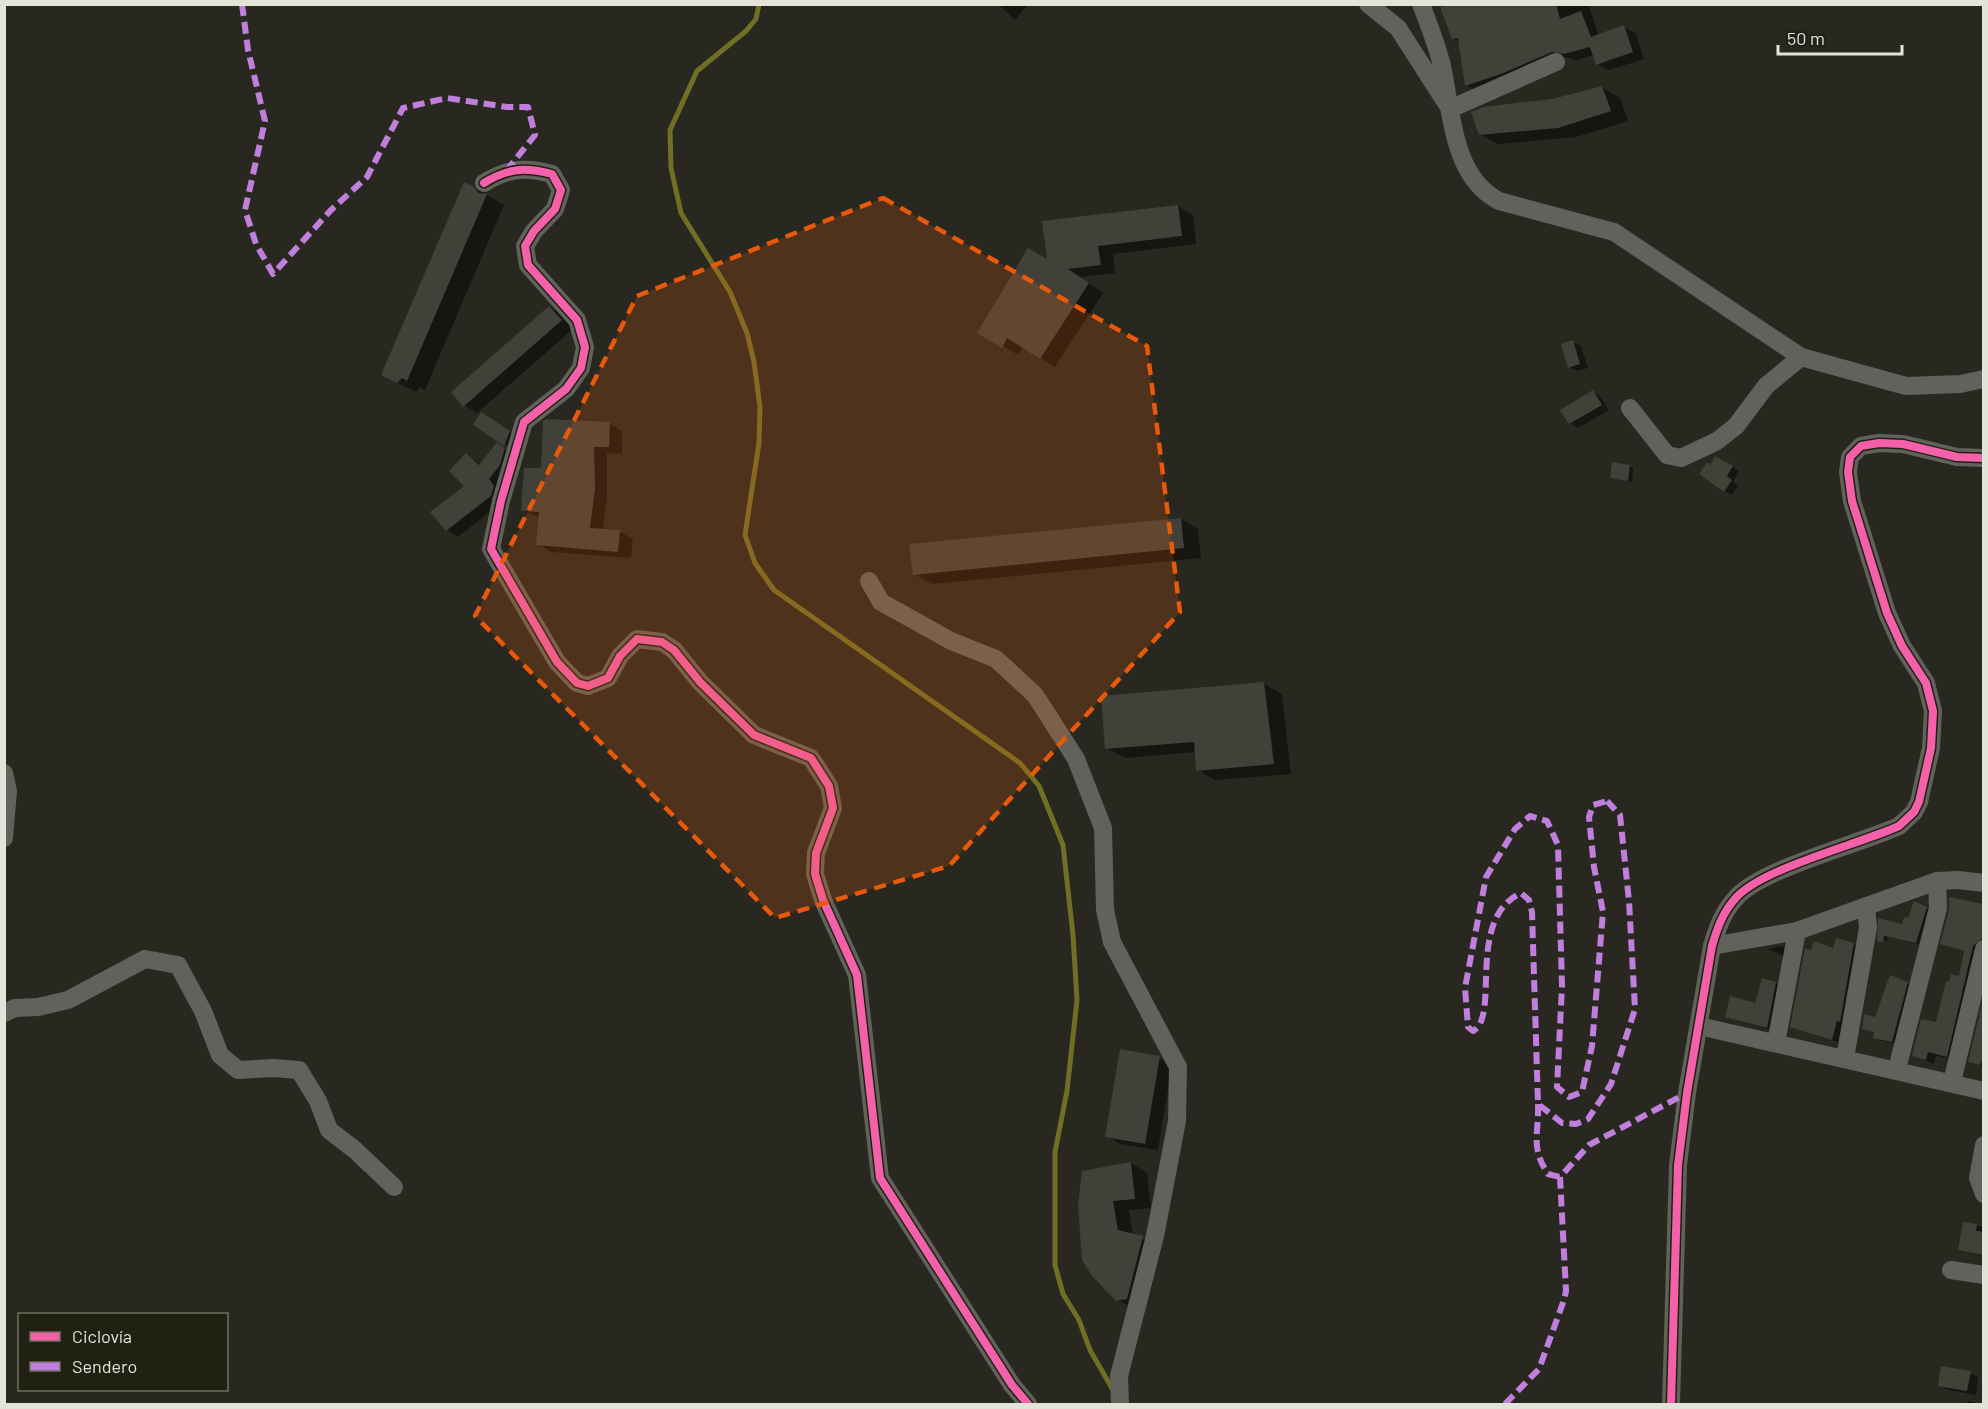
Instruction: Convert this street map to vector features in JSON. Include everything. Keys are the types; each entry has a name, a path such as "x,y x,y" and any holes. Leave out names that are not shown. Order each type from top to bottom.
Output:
{"street":[{"path":"1368,4 1398,28 1450,109"},
{"path":"1421,4 1442,65 1456,140 1474,182 1484,194 1498,201 1614,232 1801,357 1906,386 1960,384 1983,379"},
{"path":"1450,109 1556,62"},
{"path":"484,183 507,170 536,170 552,174 561,190 555,209 534,231 525,246 526,255 528,265 578,320 585,347 581,368 566,389 524,422 501,501 491,549 557,662 578,683 588,686 608,678 620,656 637,639 662,642 674,650 700,682 754,735 811,758 822,773 830,786 833,808 816,853 814,874 856,975 880,1178 1012,1385 1028,1404"},
{"path":"1630,408 1667,455 1681,458 1717,441 1736,426 1766,386 1801,357"},
{"path":"1675,1403 1678,1165 1687,1093 1712,946 1719,923 1735,898 1757,882 1899,826 1914,812 1919,802 1931,748 1933,711 1926,683 1902,646 1885,606 1852,501 1848,472 1850,458 1862,446 1879,443 1903,444 1957,457 1983,458"},
{"path":"870,581 881,602 898,613 951,641 996,659 1035,695 1076,759 1103,828 1105,910 1112,942 1178,1067 1177,1121 1155,1236 1119,1376 1119,1404"},
{"path":"4,773 8,791 4,838"},
{"path":"1712,946 1797,931 1938,882 1958,880 1983,883"},
{"path":"1897,1069 1938,908 1938,882"},
{"path":"1845,1058 1868,928 1866,906"},
{"path":"1776,1043 1797,931"},
{"path":"1952,1082 1983,949"},
{"path":"4,1013 15,1008 38,1007 68,1000 145,959 178,965 203,1011 220,1055 238,1070 273,1068 299,1070 318,1101 329,1130 355,1150 394,1187"},
{"path":"1699,1026 1897,1069 1983,1091"},
{"path":"1983,1145 1977,1178 1983,1194"},
{"path":"1951,1270 1983,1275"}],"highlighted area":[{"path":"883,198 1147,346 1180,612 949,866 775,918 475,616 637,296"}],"building":[{"path":"1460,4 1556,4 1560,19 1581,11 1591,37 1624,25 1633,52 1596,65 1590,47 1564,54 1552,52 1501,74 1465,86 1458,38 1452,39 1440,7"},
{"path":"1602,86 1611,111 1558,128 1479,135 1471,112 1483,107 1552,99"},
{"path":"464,182 473,186 479,193 487,194 407,381 402,378 397,383 381,375"},
{"path":"1178,205 1182,236 1098,246 1101,265 1068,269 1089,283 1040,359 1007,338 1002,348 977,333 1028,248 1047,259 1042,221"},
{"path":"549,306 562,320 463,407 451,392"},
{"path":"1573,340 1580,364 1568,368 1561,344"},
{"path":"1593,390 1602,405 1569,424 1560,410"},
{"path":"481,412 510,431 504,446 473,425"},
{"path":"546,419 610,422 609,447 594,447 595,488 590,528 620,530 618,552 536,545 539,512 521,511 524,468 541,468 543,421"},
{"path":"497,442 505,448 500,465 489,479 494,486 491,496 446,531 430,512 464,486 449,471 466,453 479,465"},
{"path":"1715,456 1733,466 1727,476 1732,480 1724,492 1699,474 1707,462 1710,465"},
{"path":"1612,462 1630,465 1628,481 1610,478"},
{"path":"1181,518 1184,548 913,575 909,544"},
{"path":"1264,682 1274,764 1196,771 1194,742 1105,749 1101,696"},
{"path":"1949,897 1983,904 1983,938 1973,946 1947,1057 1928,1052 1926,1060 1912,1056 1921,1019 1936,1022 1946,981 1949,982 1951,974 1959,976 1964,951 1940,944 1949,910"},
{"path":"1914,901 1927,907 1916,943 1884,936 1883,942 1877,941 1878,918 1902,924 1904,917 1908,918"},
{"path":"1836,938 1854,943 1840,1022 1837,1021 1832,1040 1790,1027 1805,948 1811,950 1814,941 1833,948"},
{"path":"1890,975 1908,982 1892,1042 1873,1038 1874,1032 1862,1029 1864,1014 1875,1017"},
{"path":"1762,978 1776,982 1767,1028 1725,1017 1730,996 1755,1003"},
{"path":"1983,999 1983,1058 1980,1065 1968,1062"},
{"path":"1120,1049 1160,1056 1145,1144 1105,1137"},
{"path":"1131,1162 1135,1199 1113,1201 1118,1230 1143,1236 1127,1299 1116,1301 1092,1276 1082,1260 1078,1205 1082,1171"},
{"path":"1963,1222 1977,1224 1976,1231 1983,1232 1983,1255 1958,1250"},
{"path":"1941,1366 1971,1371 1967,1391 1938,1386"}],"waterway":[{"path":"759,4 756,19 746,31 697,71 670,130 671,168 681,213 730,292 747,333 754,362 760,407 759,443 745,535 755,563 774,590 1020,763 1039,786 1063,845 1073,935 1077,1000 1067,1091 1055,1152 1055,1265 1063,1294 1079,1320 1090,1350 1113,1390"}],"marked path":[{"path":"242,4 248,50 265,121 245,210 256,244 273,274 331,210 367,177 403,108 447,98 507,107 528,107 535,135 507,170"},
{"path":"1607,801 1620,815 1629,901 1635,1009 1611,1084 1588,1119 1576,1124 1562,1123 1538,1104 1532,912 1529,900 1521,893 1504,906 1494,923 1486,966 1484,1007 1481,1022 1473,1031 1468,1027 1465,988 1486,877 1515,829 1530,816 1547,821 1558,845 1562,986 1557,1087 1569,1097 1582,1092 1592,1046 1603,912 1594,867 1589,817 1593,805 1607,801"},
{"path":"1505,1404 1539,1369 1564,1300 1566,1291 1560,1177 1589,1145 1687,1093"},
{"path":"1538,1104 1537,1148 1539,1156 1548,1174 1560,1177"}],"cycle path":[{"path":"484,183 501,174 517,170 533,170 552,174 561,190 555,209 534,231 525,246 528,265 577,320 585,347 581,368 566,389 524,422 501,501 491,549 557,662 577,683 588,686 608,678 620,656 637,639 662,642 674,650 700,682 754,735 811,758 829,786 833,808 816,853 815,874 823,900 857,975 880,1178 1012,1385 1028,1404"},
{"path":"1671,1404 1678,1165 1687,1093 1712,946 1718,928 1734,900 1764,878 1899,826 1914,812 1919,802 1931,748 1933,711 1926,683 1902,646 1887,613 1852,501 1848,472 1850,457 1861,446 1879,443 1903,444 1957,457 1984,458"}]}
